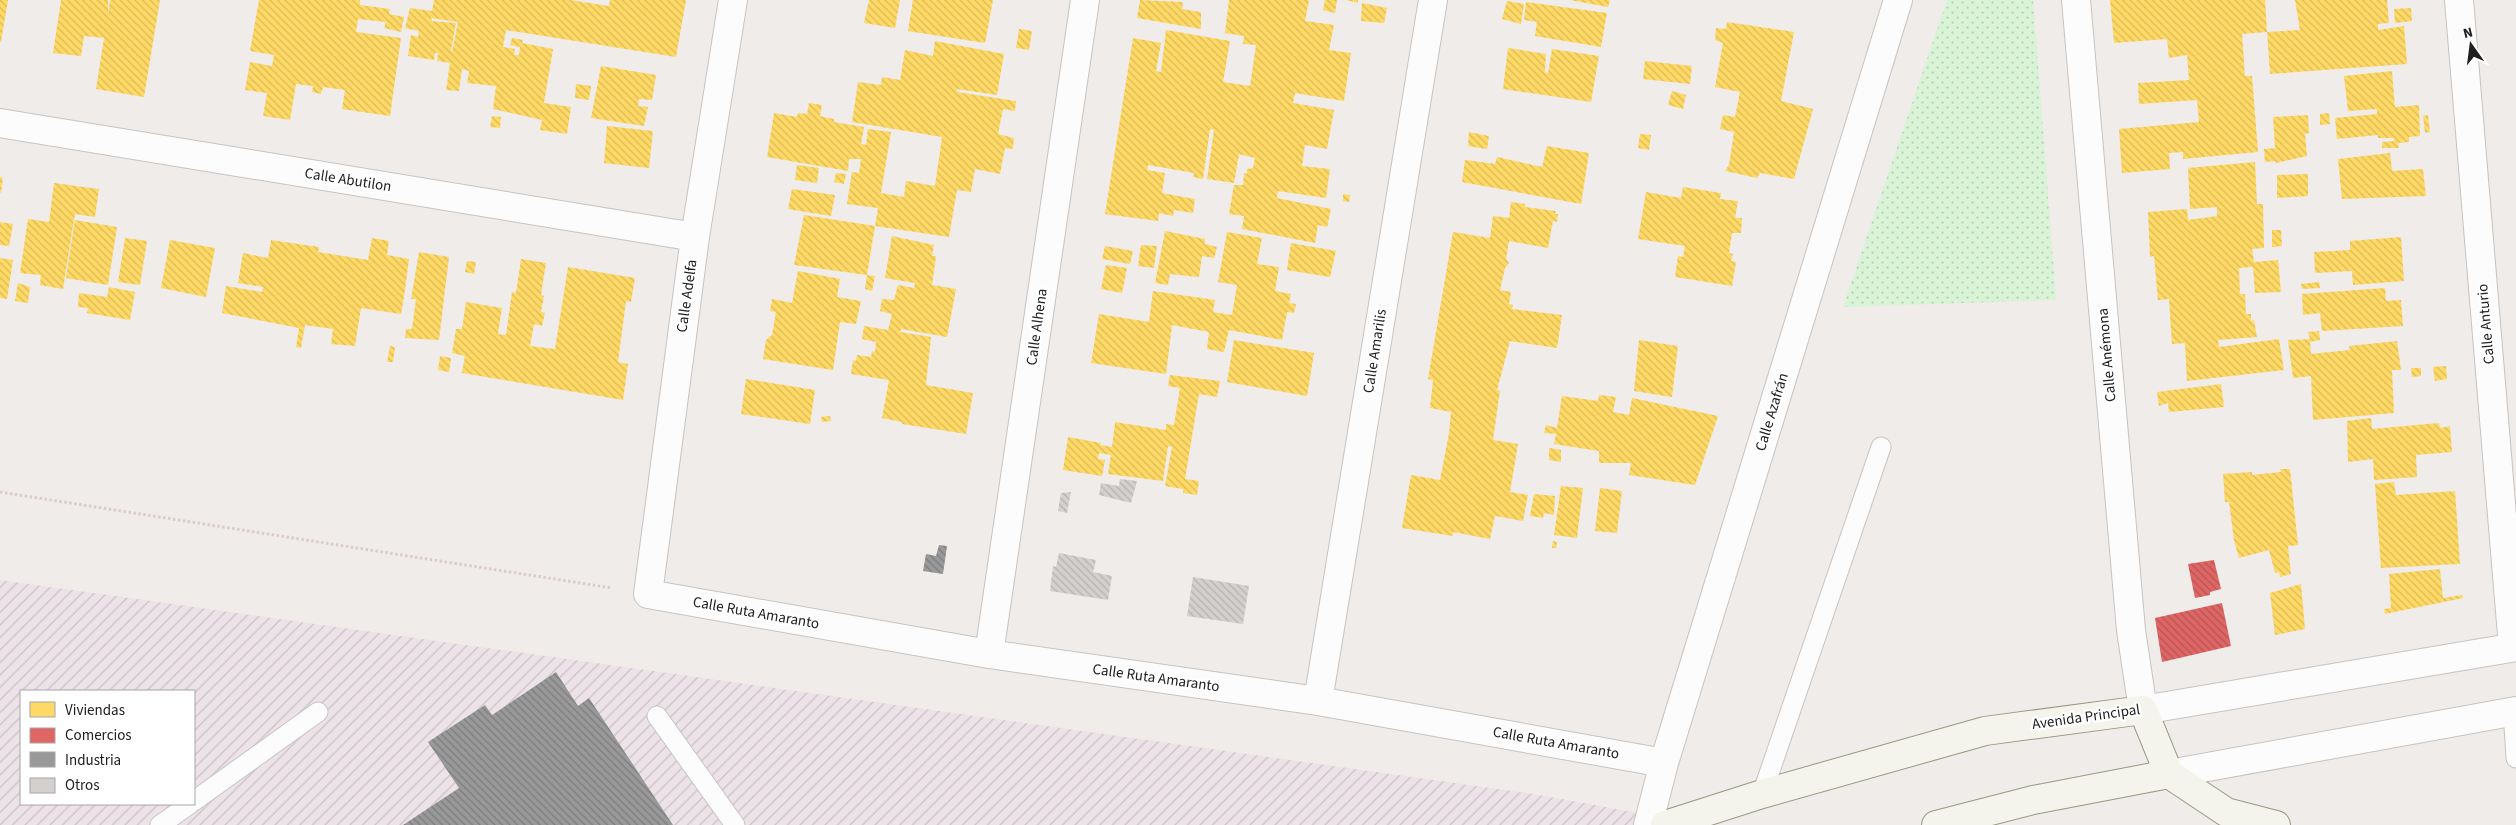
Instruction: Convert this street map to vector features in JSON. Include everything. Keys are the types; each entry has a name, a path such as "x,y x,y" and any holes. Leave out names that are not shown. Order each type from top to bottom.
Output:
{"main road":[{"path":"2144,710 2169,774 2226,812 2276,825"},
{"name":"Avenida Principal","path":"1665,825 1762,794 1985,731 2144,710"},
{"path":"1936,825 2033,800 2169,774"}],"street":[{"name":"Calle Adelfa","path":"648,594 696,237 733,0"},
{"name":"Calle Alhena","path":"989,654 1085,0"},
{"name":"Calle Amarilis","path":"1318,701 1433,0"},
{"name":"Calle Azafrán","path":"1648,825 1664,763 1898,0"},
{"name":"Calle Anémona","path":"2076,0 2131,630 2144,710"},
{"name":"Calle Anturio","path":"2459,0 2515,647"},
{"name":"Calle Abutilon","path":"0,123 696,237"},
{"name":"Calle Ruta Amaranto","path":"648,594 989,654 1318,701 1664,763"},
{"name":"Avenida Principal","path":"2144,710 2515,647"},
{"path":"2169,774 2514,711"}],"lane":[{"path":"1762,794 1881,448"},
{"path":"2514,711 2516,758"},
{"path":"195,800 318,712"},
{"path":"657,716 734,825"},
{"path":"160,825 189,805"}],"path":[{"path":"0,492 648,594"}],"shaded area":[{"path":"0,580 1534,794 1704,825 0,825"}],"green space":[{"path":"1947,0 2033,0 2056,300 1843,307"}],"building: Viviendas":[{"path":"0,0 8,0 1,42 0,42"},
{"path":"61,0 108,0 108,14 110,0 160,0 144,97 96,89 104,38 84,36 81,56 53,53"},
{"path":"259,0 360,0 360,5 390,9 389,14 404,17 401,32 384,28 386,22 358,19 356,32 401,38 390,116 342,109 345,90 323,87 321,94 312,92 313,86 296,84 290,120 263,116 267,93 245,90 250,62 272,66 274,55 250,51"},
{"path":"434,0 570,0 609,6 610,0 686,0 676,57 506,30 503,47 515,49 514,55 519,55 520,47 510,45 512,38 523,40 522,43 553,49 544,103 571,107 567,134 540,130 542,120 493,109 496,86 467,83 469,71 462,69 459,91 446,90 450,63 437,61 438,53 435,53 434,60 408,56 411,35 418,37 419,31 405,28 410,8 432,11","holes":["431,18 458,22 452,52 456,23 432,21"]},
{"path":"869,0 900,0 895,28 864,23"},
{"path":"913,0 993,0 985,43 908,31"},
{"path":"1140,0 1183,2 1182,9 1201,12 1201,29 1137,18"},
{"path":"1229,0 1309,0 1305,21 1334,25 1329,50 1351,53 1344,101 1295,93 1293,103 1334,110 1327,149 1305,145 1302,166 1330,169 1326,198 1278,191 1277,198 1331,209 1327,227 1318,225 1315,243 1242,229 1244,216 1229,214 1234,185 1243,185 1244,173 1247,174 1247,169 1253,168 1255,158 1239,154 1234,183 1207,179 1214,130 1210,129 1203,179 1193,177 1194,173 1148,165 1147,170 1165,173 1162,193 1195,199 1193,213 1174,210 1173,216 1159,213 1158,221 1105,214 1133,38 1161,43 1156,71 1161,72 1166,30 1230,41 1223,82 1250,86 1256,45 1243,44 1244,36 1225,33"},
{"path":"1325,0 1337,0 1335,13 1323,10"},
{"path":"1346,0 1358,0 1358,3"},
{"path":"1570,0 1610,0 1608,7"},
{"path":"2110,0 2265,0 2267,32 2242,34 2245,76 2252,76 2258,152 2183,159 2183,152 2169,153 2170,169 2122,173 2119,129 2199,122 2197,100 2139,104 2138,83 2189,80 2187,55 2169,58 2167,39 2114,43"},
{"path":"2295,0 2387,0 2389,23 2378,24 2378,30 2404,26 2407,64 2270,74 2267,32 2300,30"},
{"path":"1507,1 1524,4 1521,24 1502,19"},
{"path":"1526,2 1607,13 1601,47 1535,36 1537,22 1524,20"},
{"path":"1362,3 1387,8 1384,23 1361,21"},
{"path":"2411,8 2412,21 2395,23 2394,9"},
{"path":"1727,22 1794,32 1781,101 1813,109 1794,179 1760,173 1757,178 1725,171 1729,165 1734,132 1720,129 1723,115 1735,117 1740,92 1715,87 1723,43 1715,40 1716,28 1726,29"},
{"path":"1019,29 1032,31 1029,50 1016,48"},
{"path":"935,41 1004,54 997,95 957,89 957,92 1016,101 1015,111 1003,109 998,134 1014,138 1013,149 1005,148 1000,174 975,169 971,192 957,190 949,237 875,226 878,208 847,204 852,172 859,173 861,159 849,159 848,171 767,157 774,113 797,117 798,113 807,114 809,103 822,105 820,116 834,119 834,122 864,127 861,144 866,145 868,129 891,132 881,193 904,197 906,181 935,186 942,137 852,122 858,82 881,85 882,77 900,80 905,50 933,56"},
{"path":"1508,48 1546,54 1545,72 1548,73 1552,49 1599,56 1591,102 1503,89"},
{"path":"1645,61 1692,66 1690,84 1643,79"},
{"path":"601,66 656,75 652,100 639,99 638,106 648,107 644,126 591,118"},
{"path":"2392,71 2395,107 2419,105 2420,136 2409,137 2409,142 2398,143 2399,148 2382,148 2382,142 2394,141 2394,138 2378,138 2378,135 2337,139 2335,118 2377,114 2377,109 2348,111 2344,76"},
{"path":"576,84 591,86 589,100 575,98"},
{"path":"1672,91 1686,95 1683,109 1668,105"},
{"path":"2329,113 2330,124 2320,125 2320,114"},
{"path":"2308,115 2309,133 2305,134 2307,156 2276,163 2275,161 2265,162 2264,149 2275,148 2273,117"},
{"path":"2428,115 2430,132 2425,133 2423,116"},
{"path":"492,116 501,117 500,128 490,127"},
{"path":"607,126 653,131 649,168 604,163"},
{"path":"1469,132 1489,136 1487,149 1468,146"},
{"path":"1640,134 1651,135 1649,150 1638,148"},
{"path":"1547,146 1589,153 1581,204 1462,182 1465,160 1495,164 1497,157 1542,167"},
{"path":"2390,153 2392,171 2423,169 2426,196 2342,199 2338,159"},
{"path":"2255,162 2257,204 2263,204 2264,248 2252,249 2254,262 2278,260 2281,292 2255,293 2253,267 2239,268 2240,294 2245,294 2246,314 2251,314 2251,321 2254,320 2257,337 2218,340 2219,347 2279,339 2284,370 2187,381 2185,343 2172,344 2169,299 2158,300 2154,256 2150,257 2148,212 2187,209 2188,220 2217,216 2217,207 2190,209 2188,168"},
{"path":"797,165 819,168 817,183 795,180"},
{"path":"836,173 846,174 844,184 834,182"},
{"path":"2308,174 2308,196 2277,198 2277,175"},
{"path":"0,177 3,178 1,193 0,193"},
{"path":"54,183 99,189 95,217 75,214 63,289 40,285 41,275 20,273 28,219 49,222"},
{"path":"1683,187 1721,193 1720,199 1738,201 1735,218 1742,218 1741,233 1732,233 1729,253 1733,254 1731,261 1736,262 1732,286 1675,277 1678,256 1683,257 1685,246 1638,239 1646,192 1681,198"},
{"path":"792,189 835,195 831,216 788,209"},
{"path":"1343,194 1350,195 1349,202 1343,201"},
{"path":"1511,202 1525,204 1525,207 1556,211 1555,214 1558,214 1557,222 1553,221 1548,248 1509,241 1506,259 1509,263 1505,268 1500,290 1511,292 1509,304 1513,305 1512,309 1562,315 1557,348 1510,341 1497,390 1500,391 1493,440 1518,444 1510,492 1528,495 1523,521 1495,516 1490,539 1453,532 1453,536 1402,528 1411,475 1440,480 1449,433 1451,412 1430,408 1433,380 1428,379 1453,232 1490,238 1493,216 1509,218"},
{"path":"804,215 875,226 867,275 794,265"},
{"path":"75,220 117,227 108,285 66,278"},
{"path":"0,222 13,224 9,246 0,245"},
{"path":"2272,230 2281,230 2282,246 2272,247"},
{"path":"1165,231 1205,239 1205,244 1217,247 1214,258 1202,256 1199,277 1170,274 1168,285 1155,283"},
{"path":"1227,232 1262,238 1257,264 1279,267 1275,291 1291,294 1289,303 1296,304 1294,313 1287,312 1282,340 1229,330 1224,352 1207,349 1209,332 1172,325 1166,374 1091,363 1099,314 1149,322 1153,291 1215,300 1213,312 1232,315 1237,285 1218,282"},
{"path":"892,236 934,245 932,256 936,256 932,285 956,289 947,337 901,329 900,332 931,337 926,385 973,393 966,434 902,424 902,422 882,418 889,380 851,374 853,360 856,361 857,355 871,357 872,351 875,352 876,342 862,339 864,326 888,330 892,314 880,311 882,299 894,300 898,285 914,288 915,283 885,278"},
{"path":"2401,237 2404,281 2353,285 2352,271 2315,273 2314,252 2350,250 2350,241"},
{"path":"125,238 147,241 140,285 118,282"},
{"path":"372,238 389,241 387,255 409,259 404,297 401,314 361,308 355,346 331,344 333,329 305,325 301,348 296,347 299,328 222,313 226,286 262,292 263,287 238,283 243,253 268,258 271,240 319,247 318,252 368,260"},
{"path":"170,240 215,248 206,297 161,288"},
{"path":"1291,243 1336,251 1330,277 1287,270"},
{"path":"1141,245 1157,246 1154,268 1138,266"},
{"path":"1105,246 1133,251 1130,264 1102,259"},
{"path":"419,252 449,257 439,340 405,338 406,329 412,329 416,299 411,299"},
{"path":"0,258 13,260 7,299 0,298"},
{"path":"521,259 546,263 541,295 544,296 541,312 545,313 542,326 534,324 530,346 555,349 568,267 635,278 631,302 626,301 618,362 628,364 623,400 462,373 465,356 452,353 456,329 462,329 466,302 502,308 498,334 506,335 512,292 516,293"},
{"path":"467,261 476,262 474,274 465,272"},
{"path":"1106,265 1127,268 1122,293 1101,289"},
{"path":"798,271 840,279 837,297 861,301 856,324 840,322 833,370 763,359 766,340 772,335 776,312 770,311 772,299 792,303"},
{"path":"867,275 875,276 872,291 865,289"},
{"path":"2319,282 2320,288 2302,289 2301,284"},
{"path":"18,283 30,287 28,303 15,301"},
{"path":"109,287 135,292 130,320 87,313 88,308 78,307 79,293 107,297"},
{"path":"2385,288 2386,301 2401,300 2403,326 2322,331 2320,313 2303,315 2302,294"},
{"path":"2319,331 2320,340 2310,342 2311,354 2350,350 2349,346 2397,341 2401,370 2392,370 2394,413 2313,420 2311,376 2293,378 2288,340 2310,339 2308,332"},
{"path":"1234,340 1314,353 1307,396 1227,382"},
{"path":"1639,340 1678,346 1672,397 1634,391"},
{"path":"390,346 395,347 393,362 387,362"},
{"path":"440,356 451,358 449,372 438,370"},
{"path":"2446,366 2447,379 2435,381 2433,367"},
{"path":"2411,368 2421,368 2421,376 2412,377"},
{"path":"1170,375 1220,381 1217,397 1199,394 1185,479 1199,481 1197,495 1183,493 1183,489 1165,486 1172,447 1168,446 1163,481 1108,474 1111,455 1099,453 1098,459 1105,460 1102,476 1063,470 1068,437 1112,447 1115,422 1166,430 1166,424 1174,425 1180,388 1168,386"},
{"path":"746,379 815,390 810,424 741,414"},
{"path":"2221,384 2224,407 2169,412 2168,403 2159,406 2157,392"},
{"path":"1599,395 1616,397 1613,412 1629,415 1632,398 1718,416 1695,485 1629,475 1631,463 1599,463 1599,451 1554,444 1556,434 1544,433 1546,425 1557,428 1562,396 1598,401"},
{"path":"830,416 831,421 822,422 821,417"},
{"path":"2371,418 2372,429 2439,423 2440,428 2450,426 2452,452 2416,455 2417,477 2374,480 2373,459 2348,462 2347,421"},
{"path":"1549,448 1561,450 1561,462 1549,460"},
{"path":"2280,469 2290,469 2298,545 2288,546 2291,574 2280,577 2279,572 2275,573 2269,550 2239,558 2234,540 2229,502 2225,502 2223,474 2252,472 2252,475 2281,472"},
{"path":"2394,482 2396,495 2455,491 2460,564 2381,568 2375,484"},
{"path":"1561,486 1583,488 1577,538 1554,535"},
{"path":"1600,488 1622,491 1617,533 1595,531"},
{"path":"1534,494 1555,496 1554,515 1544,513 1543,518 1530,516"},
{"path":"1553,541 1557,542 1556,548 1552,548"},
{"path":"2440,569 2443,598 2462,595 2463,598 2385,614 2384,609 2391,608 2389,574"},
{"path":"2301,584 2305,629 2275,635 2270,593"}],"building: Comercios":[{"path":"2214,560 2221,589 2210,592 2210,595 2195,598 2188,564"},
{"path":"2222,603 2231,646 2162,662 2155,618"}],"building: Industria":[{"path":"939,545 947,546 943,574 923,571 926,554 936,556"},
{"path":"556,672 578,706 589,698 673,825 403,825 459,788 428,742 485,705 492,715"}],"building: Otros":[{"path":"1120,479 1137,481 1131,503 1099,495 1101,483 1119,486"},
{"path":"1071,492 1067,513 1058,511 1061,493"},
{"path":"1059,553 1096,560 1093,572 1112,576 1108,600 1050,591 1053,566 1056,567"},
{"path":"1193,577 1249,586 1243,624 1187,616"}]}
